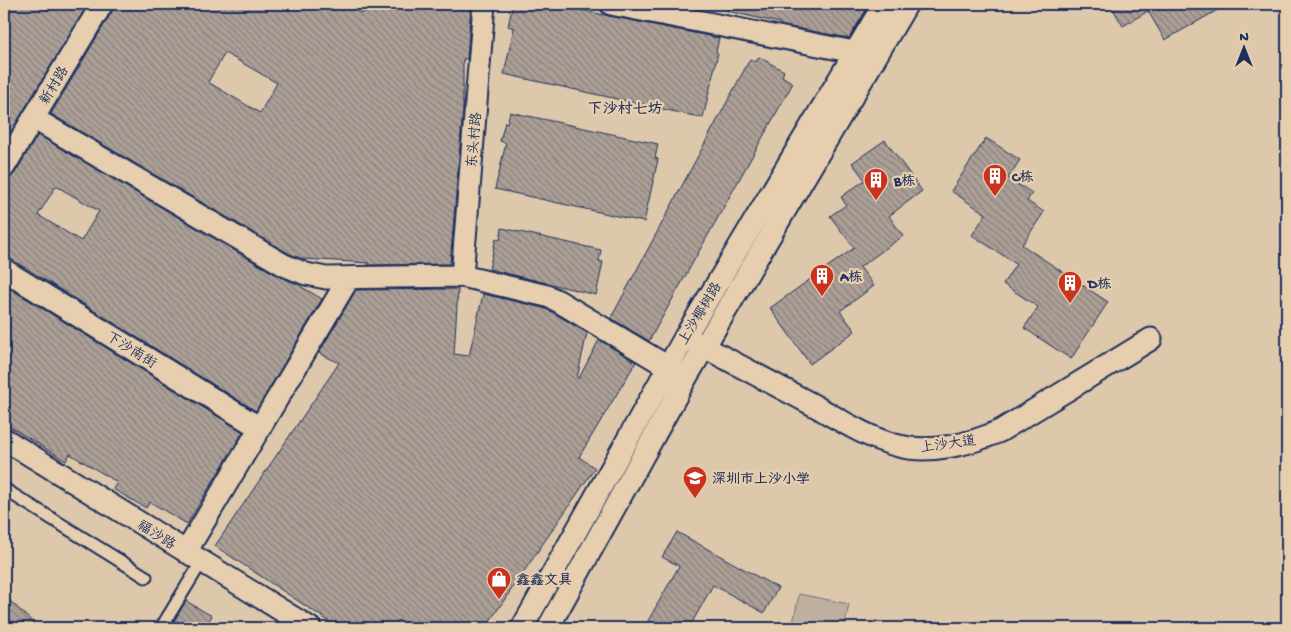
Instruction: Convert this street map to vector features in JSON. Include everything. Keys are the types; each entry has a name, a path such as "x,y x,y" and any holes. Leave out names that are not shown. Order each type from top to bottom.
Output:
{"street":[{"name":"新村路","path":"4,167 102,4"},
{"name":"东头村路","path":"462,276 484,4"},
{"path":"611,4 854,52 875,59"},
{"name":"上沙椰树路","path":"522,628 685,336 884,4"},
{"name":"上沙椰树路","path":"548,628 686,378 907,4"},
{"path":"34,118 284,265 306,274 326,278 462,276 538,294 558,301 686,378"},
{"name":"下沙南街","path":"4,270 260,428"},
{"path":"194,557 260,428 349,278"},
{"name":"上沙大道","path":"685,336 868,435 900,446 923,448 965,443 1000,431 1151,339"},
{"name":"福沙路","path":"4,439 310,628"}],"lane":[{"path":"4,489 146,577"},
{"path":"161,628 194,557"}],"shaded area":[{"path":"799,594 849,604 844,628 792,628"}],"building":[{"path":"4,4 88,4 4,143"},
{"path":"114,4 344,4 362,14 364,4 471,4 467,59 463,59 463,110 450,264 368,265 369,263 303,259 290,254 51,114 113,10","holes":["225,53 277,83 260,113 208,82"]},
{"path":"513,4 553,4 719,38 716,52 718,53 703,118 504,74 514,28 508,26"},
{"path":"728,4 870,4 849,38 780,25 780,23 727,11"},
{"path":"1110,4 1228,4 1165,40 1148,11 1123,26"},
{"path":"759,57 784,71 782,76 793,83 649,341 611,318 750,59 756,62"},
{"path":"510,112 658,144 655,158 658,159 644,222 495,189 506,143 500,141"},
{"path":"38,135 278,276 297,284 322,299 256,411 11,259 4,258 4,179 10,178","holes":["56,186 99,211 81,241 38,215"]},
{"path":"986,138 1020,160 1008,178 1032,193 1027,201 1044,212 1022,245 1108,302 1071,359 1024,328 1038,307 1003,284 1016,264 972,235 986,214 951,191"},
{"path":"885,140 922,191 889,216 903,236 860,267 874,286 840,311 855,331 810,364 770,308 854,248 830,216 846,205 841,197 865,180 852,163"},
{"path":"502,228 601,250 599,261 603,262 596,295 489,269 496,238 500,240"},
{"path":"4,285 243,432 187,524 150,502 146,508 113,489 117,482 70,454 66,461 4,423"},
{"path":"458,289 454,354 469,356 483,294 543,308 587,333 577,378 579,378 599,340 636,362 579,457 595,468 485,628 411,628 398,620 393,628 339,628 215,546 339,363 319,353 356,290"},
{"path":"677,532 778,588 764,613 713,585 689,628 644,628 679,566 662,557"},
{"path":"4,595 39,628 4,628"},
{"path":"186,601 212,616 204,628 170,628"}],"place":[{"name":"C栋","path":"995,197"},
{"name":"B栋","path":"876,201"},
{"name":"A栋","path":"822,297"},
{"name":"D栋","path":"1070,304"},
{"name":"深圳市上沙小学","path":"695,499"},
{"name":"鑫鑫文具","path":"499,600"}],"district":[{"name":"下沙村七坊","path":"625,108"}]}
